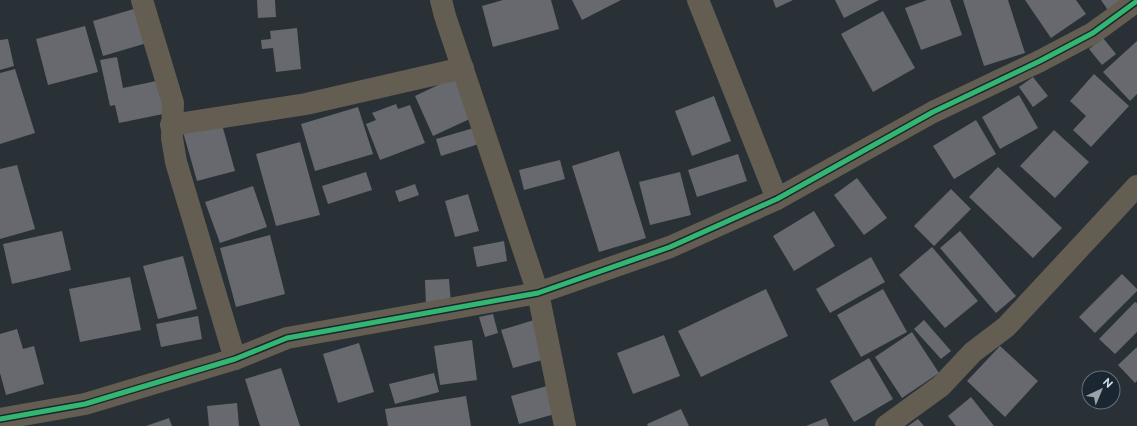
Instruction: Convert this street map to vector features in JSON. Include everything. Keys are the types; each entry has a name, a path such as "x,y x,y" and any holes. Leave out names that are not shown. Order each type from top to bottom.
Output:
{"street":[{"path":"142,0 173,103 171,125 176,162 235,360"},
{"path":"441,0 538,293 565,426"},
{"path":"698,0 777,199"},
{"path":"0,419 85,404 235,360 287,338 538,293 670,248 777,199 933,112 1040,61 1093,33 1137,1"},
{"path":"171,125 306,104 463,68"},
{"path":"886,426 942,386 973,352 1006,327 1137,186"}],"building":[{"path":"257,0 275,0 276,17 258,18"},
{"path":"503,0 551,0 559,29 493,47 482,6"},
{"path":"572,0 621,0 582,20"},
{"path":"773,0 793,0 776,8"},
{"path":"835,0 879,0 844,18"},
{"path":"927,0 950,0 962,35 921,50 905,8"},
{"path":"963,0 1008,0 1025,53 984,66"},
{"path":"1025,0 1076,0 1086,14 1051,38"},
{"path":"1101,0 1135,0 1112,16"},
{"path":"137,8 147,43 103,56 93,21"},
{"path":"883,11 915,68 873,92 841,34"},
{"path":"85,26 98,72 48,85 36,39"},
{"path":"297,28 301,69 276,72 273,48 262,49 261,40 271,39 270,31"},
{"path":"1103,38 1116,54 1102,65 1089,49"},
{"path":"8,39 14,66 0,70 0,40"},
{"path":"1137,41 1137,94 1130,101 1103,72"},
{"path":"117,57 123,88 161,80 168,113 119,123 115,105 110,106 100,60"},
{"path":"15,69 35,133 0,144 0,73"},
{"path":"1094,74 1129,106 1091,147 1073,130 1086,116 1070,101"},
{"path":"455,77 474,117 433,136 415,96"},
{"path":"1033,77 1048,96 1033,107 1019,87"},
{"path":"1019,95 1038,128 1000,149 982,117"},
{"path":"714,96 731,141 692,156 675,111"},
{"path":"396,104 398,109 410,105 425,143 380,160 366,124 376,120 372,113"},
{"path":"358,107 373,154 315,171 301,124"},
{"path":"976,120 996,154 954,179 933,146"},
{"path":"221,121 235,171 197,181 183,132"},
{"path":"477,127 482,143 441,156 436,139"},
{"path":"1054,130 1089,162 1055,198 1020,166"},
{"path":"300,142 320,215 276,226 256,154"},
{"path":"619,151 646,238 599,252 572,166"},
{"path":"738,154 747,181 697,197 688,170"},
{"path":"560,160 565,179 524,190 519,170"},
{"path":"17,165 35,229 0,239 0,169"},
{"path":"998,167 1062,228 1033,258 969,197"},
{"path":"366,172 372,190 328,204 322,186"},
{"path":"680,172 691,215 650,225 639,182"},
{"path":"857,178 887,218 864,235 834,195"},
{"path":"415,184 419,195 399,202 395,191"},
{"path":"253,186 267,227 220,243 205,202"},
{"path":"951,189 971,209 934,246 914,226"},
{"path":"468,194 479,231 455,237 445,201"},
{"path":"814,211 835,246 794,271 773,236"},
{"path":"62,231 71,270 12,284 3,244"},
{"path":"960,231 1016,296 996,313 940,248"},
{"path":"270,235 285,294 236,307 220,248"},
{"path":"504,241 507,261 477,267 473,247"},
{"path":"932,247 978,301 945,328 899,275"},
{"path":"183,256 197,309 158,319 143,266"},
{"path":"871,257 885,282 830,313 816,289"},
{"path":"1122,274 1137,289 1137,291 1095,333 1079,317"},
{"path":"130,277 141,330 80,342 69,289"},
{"path":"449,279 451,303 426,305 425,280"},
{"path":"766,289 788,336 701,377 678,331"},
{"path":"883,289 907,332 861,357 837,315"},
{"path":"1135,302 1137,303 1137,332 1115,354 1099,339"},
{"path":"493,314 498,333 485,337 479,317"},
{"path":"198,316 202,339 161,347 156,324"},
{"path":"534,320 546,359 513,368 501,330"},
{"path":"924,320 951,351 941,359 914,329"},
{"path":"17,329 23,349 34,346 44,384 6,395 0,373 0,334"},
{"path":"912,332 939,373 902,398 875,357"},
{"path":"664,335 680,376 633,394 617,353"},
{"path":"472,340 477,380 440,385 434,346"},
{"path":"359,343 374,392 338,403 323,354"},
{"path":"1000,346 1038,381 1005,417 967,381"},
{"path":"1137,347 1137,381 1135,383 1118,365"},
{"path":"869,358 893,399 854,422 830,381"},
{"path":"281,368 300,426 260,426 245,379"},
{"path":"434,373 439,392 395,404 389,384"},
{"path":"547,386 555,414 519,424 511,396"},
{"path":"466,396 471,426 388,426 385,409"},
{"path":"971,397 994,426 956,426 948,416"},
{"path":"237,403 239,426 209,426 207,406"},
{"path":"681,409 689,426 648,426 647,424"},
{"path":"169,418 172,426 146,426"},
{"path":"826,418 829,426 806,426"},
{"path":"918,419 924,426 908,426"}],"cycle path":[{"path":"0,419 85,404 235,359 287,338 538,293 670,247 777,199 933,112 1040,61 1093,33 1137,1"}]}
